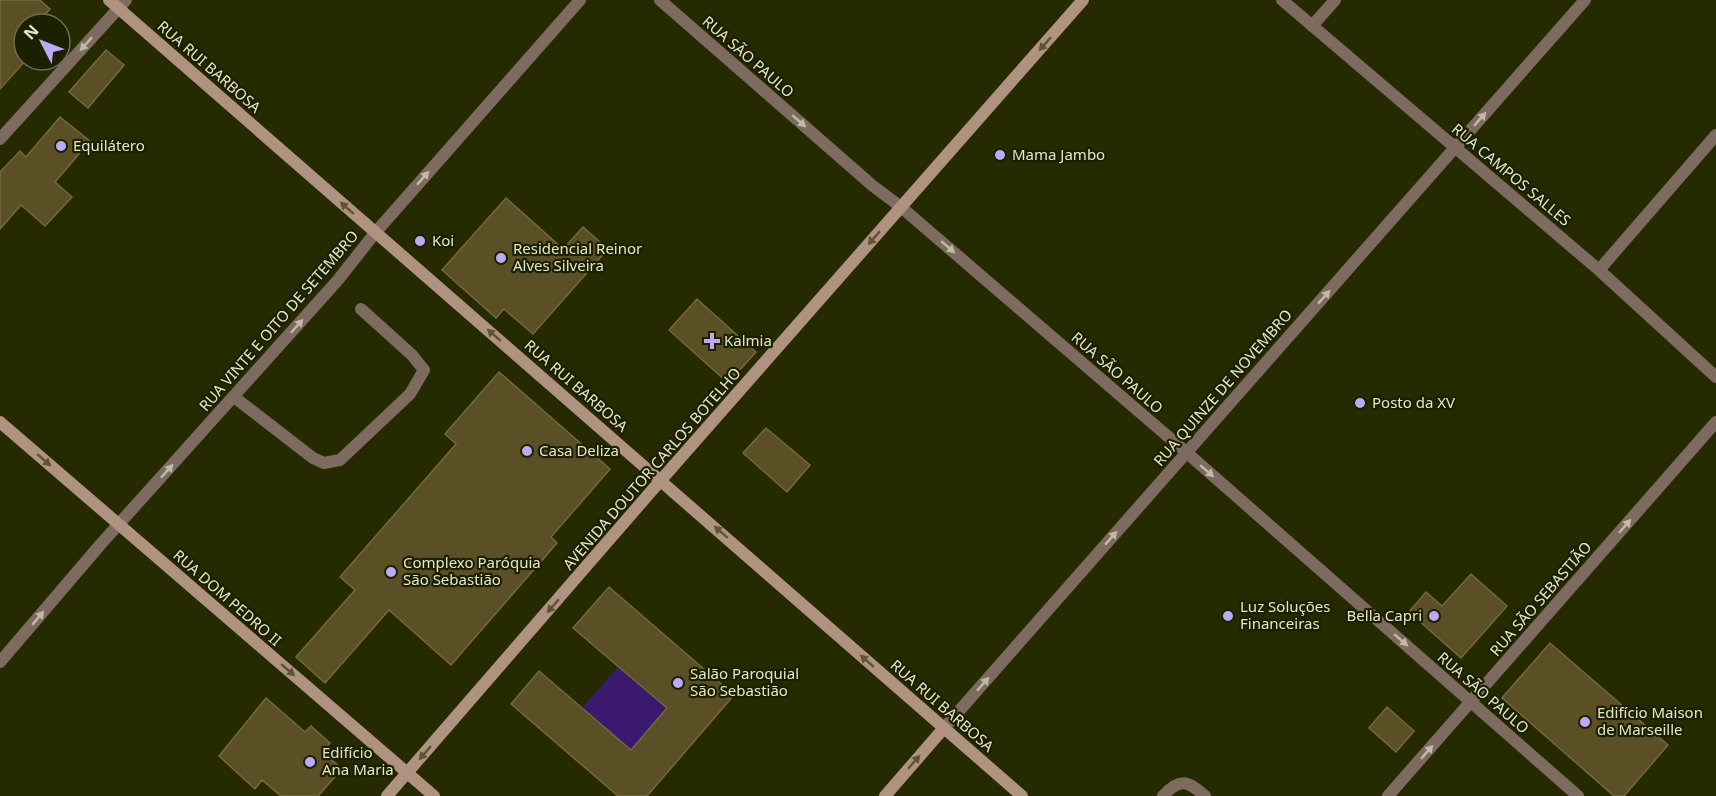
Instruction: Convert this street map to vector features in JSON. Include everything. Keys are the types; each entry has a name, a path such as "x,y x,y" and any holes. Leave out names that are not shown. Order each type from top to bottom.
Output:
{"main road":[{"name":"AVENIDA DOUTOR CARLOS BOTELHO","path":"387,796 1083,0"},
{"name":"RUA RUI BARBOSA","path":"118,3 375,232 1022,796"},
{"name":"RUA DOM PEDRO II","path":"0,422 434,796"},
{"name":"RUA QUINZE DE NOVEMBRO","path":"885,796 944,728"}],"street":[{"name":"RUA VINTE E OITO DE SETEMBRO","path":"0,662 118,525 338,280 375,232 580,0"},
{"name":"RUA SÃO PAULO","path":"660,0 873,186 901,207 1186,452 1578,796"},
{"name":"RUA CAMPOS SALLES","path":"1282,0 1599,270 1716,377"},
{"path":"1312,26 1335,0"},
{"name":"RUA QUINZE DE NOVEMBRO","path":"944,728 1585,0"},
{"path":"0,139 118,3"},
{"path":"1599,270 1716,135"},
{"path":"234,397 313,458 324,463 340,459 410,394 424,370 412,355 361,309"},
{"name":"RUA SÃO SEBASTIÃO","path":"1388,796 1716,423"},
{"path":"1163,796 1178,783 1184,782 1193,785 1205,796"}],"shaded area":[{"path":"618,667 667,708 631,750 582,708"}],"building":[{"path":"0,0 40,0 50,9 47,12 12,12 12,72 15,72 0,89"},
{"path":"106,50 124,65 88,108 69,92"},
{"path":"60,117 90,141 55,182 72,197 45,226 21,205 0,229 0,172 20,151 26,157"},
{"name":"Residencial Reinor Alves Silveira","path":"506,198 563,249 583,227 608,249 533,334 504,309 496,318 442,270"},
{"name":"Kalmia","path":"697,299 756,352 728,383 669,330"},
{"name":"Complexo Paróquia São Sebastião","path":"499,372 610,469 551,537 557,543 451,665 389,610 325,683 296,657 355,590 340,577 456,444 445,434"},
{"path":"766,428 810,465 787,492 743,453"},
{"name":"Bella Capri","path":"1471,574 1507,606 1461,658 1409,612 1426,592 1442,606"},
{"name":"Salão Paroquial São Sebastião","path":"609,587 734,695 647,796 618,796 511,704 539,671 631,750 667,708 573,628"},
{"name":"Edifício Maison de Marseille","path":"1550,643 1668,745 1624,796 1614,796 1502,698"},
{"path":"266,698 305,732 311,726 330,743 323,752 342,769 318,796 281,796 262,780 255,789 219,756"},
{"path":"1387,707 1414,731 1396,752 1369,728"}],"place":[{"name":"Equilátero","path":"61,146"},
{"name":"Mama Jambo","path":"1000,155"},
{"name":"Koi","path":"420,241"},
{"name":"Residencial Reinor Alves Silveira","path":"501,258"},
{"name":"Kalmia","path":"712,341"},
{"name":"Posto da XV","path":"1360,403"},
{"name":"Casa Deliza","path":"527,451"},
{"name":"Complexo Paróquia São Sebastião","path":"391,572"},
{"name":"Luz Soluções Financeiras","path":"1228,616"},
{"name":"Bella Capri","path":"1434,616"},
{"name":"Salão Paroquial São Sebastião","path":"678,683"},
{"name":"Edifício Maison de Marseille","path":"1585,722"},
{"name":"Edifício Ana Maria","path":"310,762"}]}
